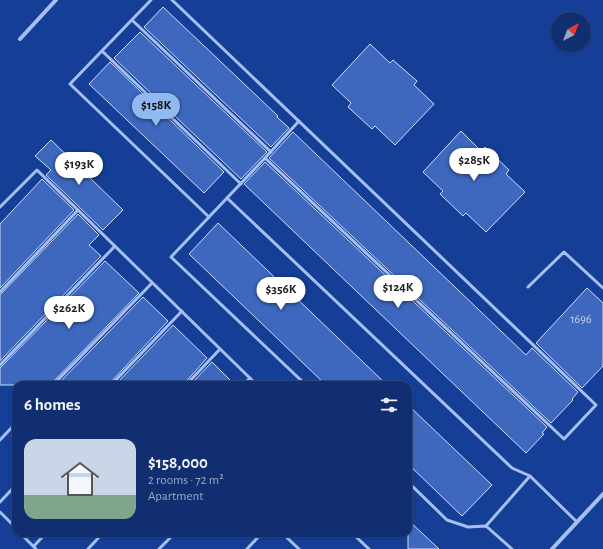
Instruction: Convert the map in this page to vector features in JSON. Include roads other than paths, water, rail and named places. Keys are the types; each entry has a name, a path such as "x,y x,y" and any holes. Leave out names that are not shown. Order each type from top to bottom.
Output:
{"street":[{"path":"20,39 56,0"},
{"path":"552,549 603,494"}],"lane":[{"path":"151,0 70,84 209,217"},
{"path":"172,0 596,405 564,439 265,158"},
{"path":"132,20 271,152"},
{"path":"102,51 241,184"},
{"path":"299,121 171,257 302,381"},
{"path":"0,207 36,170 253,381"},
{"path":"227,198 512,468 530,476 577,522"},
{"path":"0,292 78,210"},
{"path":"0,365 114,246"},
{"path":"528,287 564,252 603,288"},
{"path":"57,381 152,283"},
{"path":"115,381 182,311"},
{"path":"190,381 220,349"},
{"path":"247,381 250,378"},
{"path":"0,440 12,427"},
{"path":"486,526 530,476"},
{"path":"412,486 447,520 468,527 486,526 512,549"},
{"path":"0,502 12,489"},
{"path":"0,512 12,524"},
{"path":"24,537 35,548 43,537"},
{"path":"88,549 99,537"},
{"path":"159,549 170,537"},
{"path":"247,549 258,537"},
{"path":"286,537 299,549"},
{"path":"356,537 369,549"}]}
